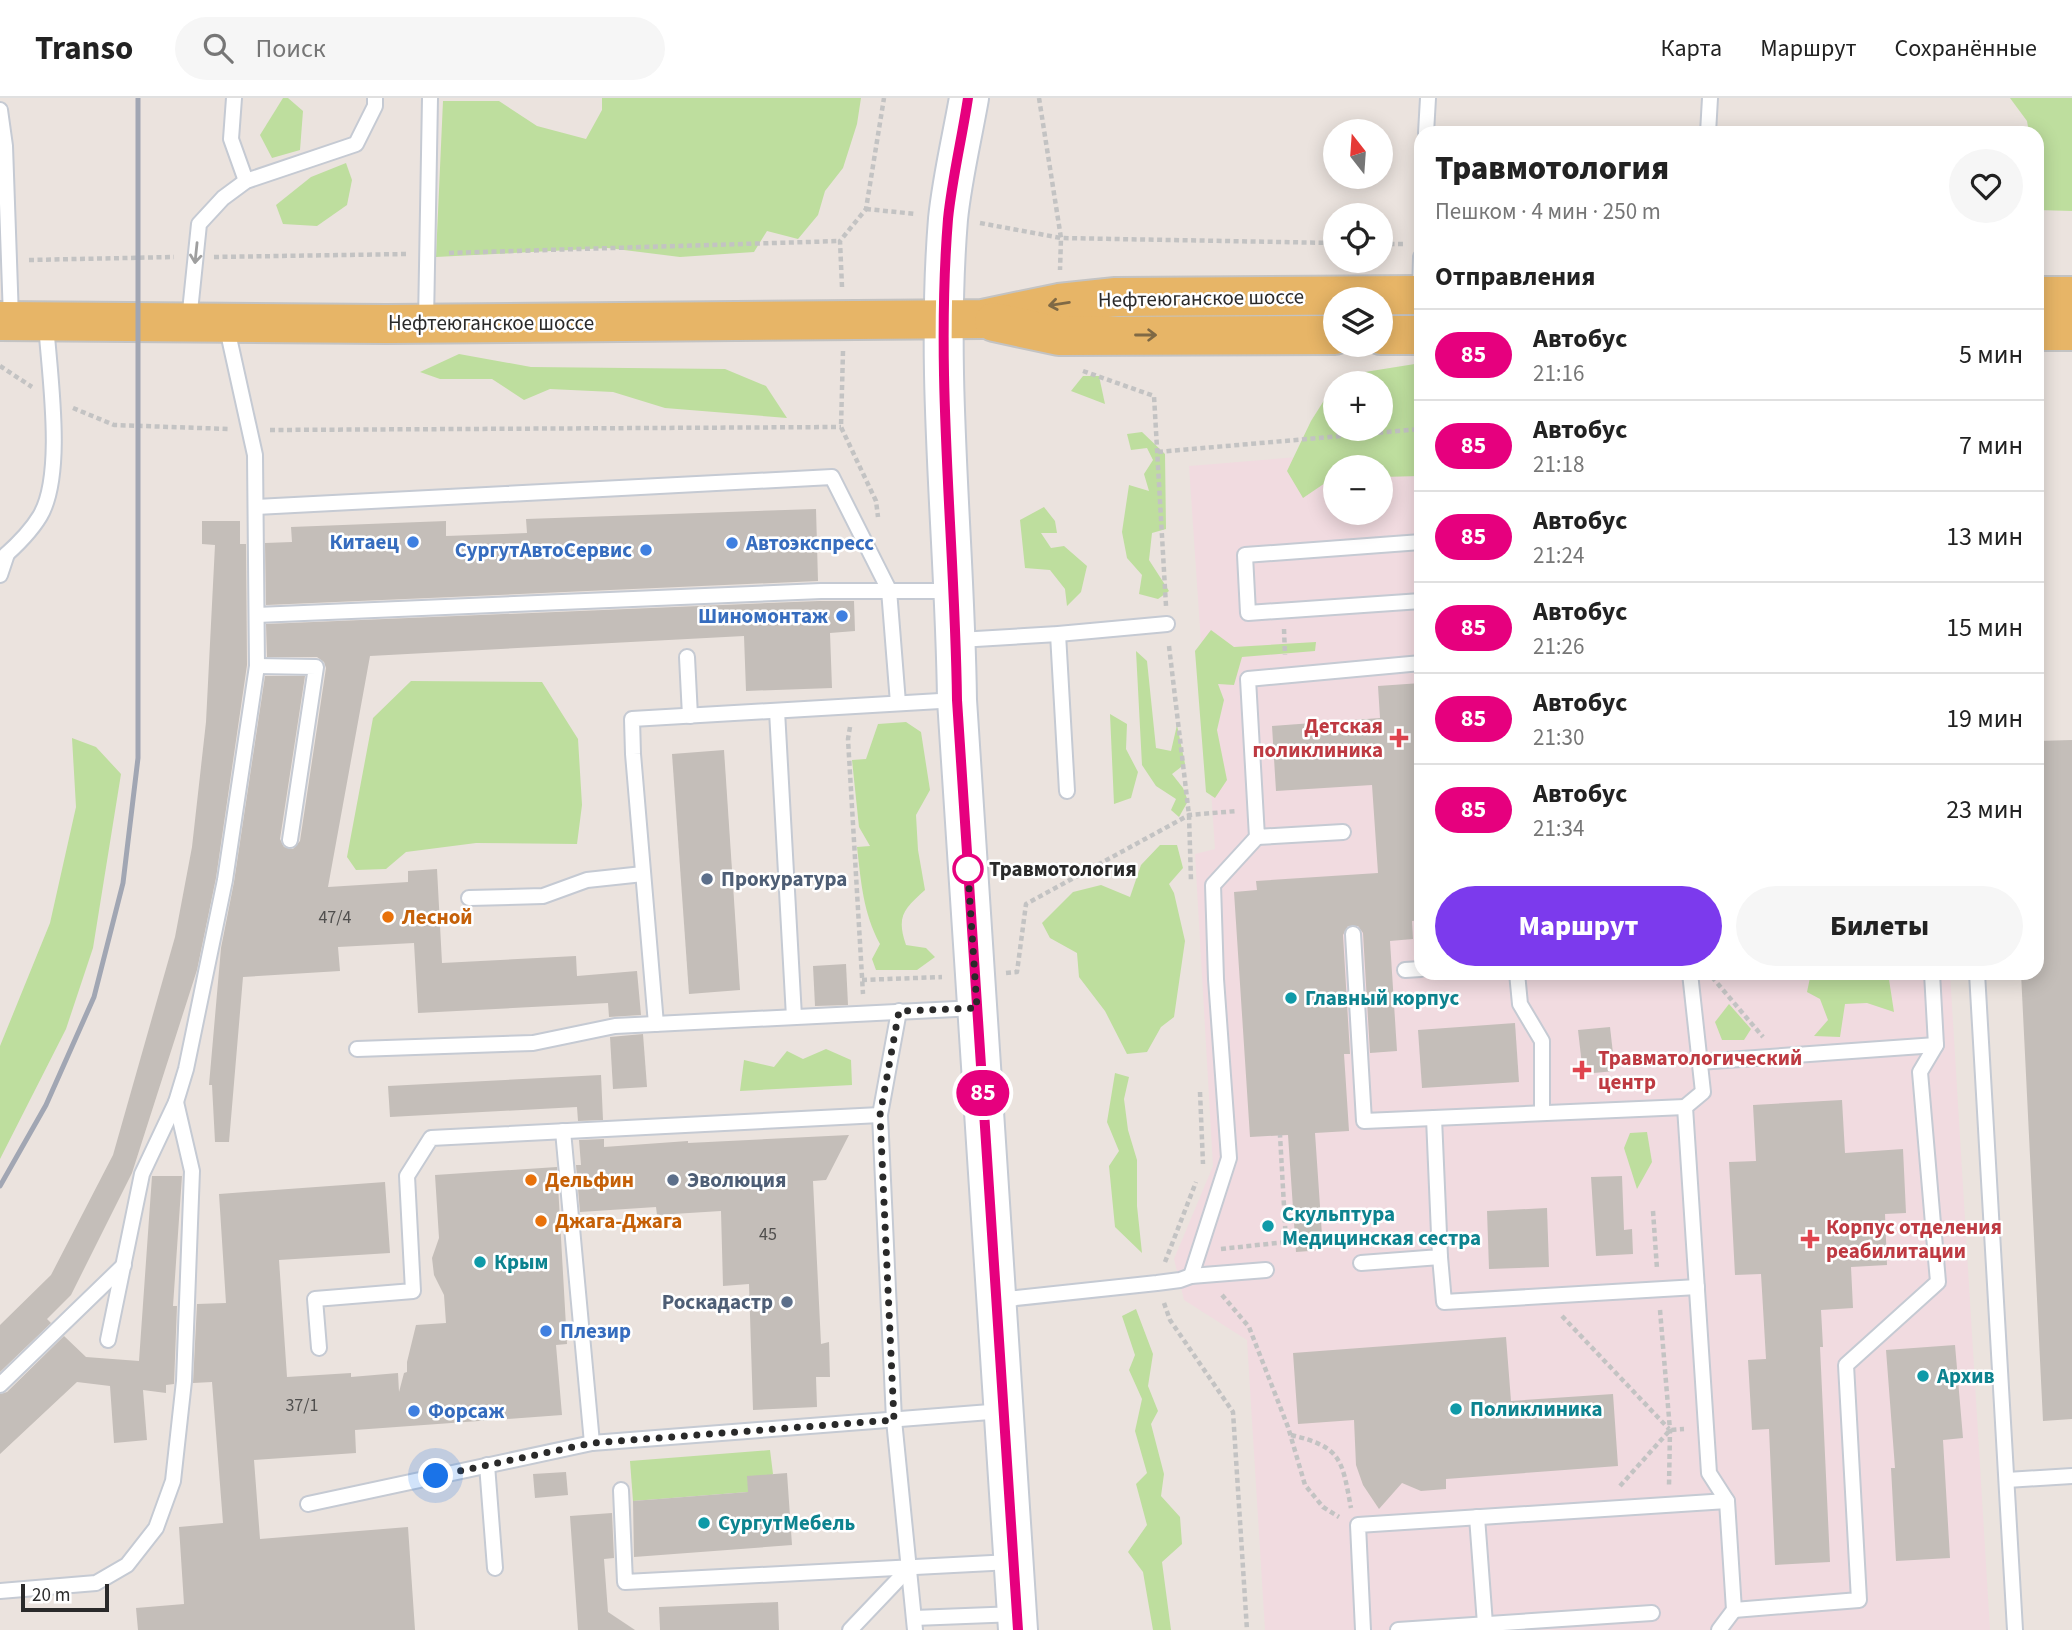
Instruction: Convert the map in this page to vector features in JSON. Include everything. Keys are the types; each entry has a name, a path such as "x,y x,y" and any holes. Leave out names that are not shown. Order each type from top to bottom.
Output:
{"main road":[{"path":"968,98 948,218 964,319 945,442 957,700 1018,1622"},
{"name":"Нефтеюганское шоссе","path":"1059,320 1116,297 1414,295"},
{"path":"2044,296 2072,296"},
{"name":"Нефтеюганское шоссе","path":"19,321 426,324 964,319 1059,320 1323,334"},
{"path":"2044,331 2072,331"},
{"path":"1393,335 1414,335"}],"lane":[{"path":"234,98 231,139 246,181"},
{"path":"188,322 200,224 223,198 246,181 356,144 374,106 375,98"},
{"path":"426,324 430,98"},
{"path":"1426,126 1428,98"},
{"path":"1708,126 1710,98"},
{"path":"0,110 19,321 51,400 53,475 41,515 4,557 0,575"},
{"path":"108,1340 142,1174 176,1102 186,1069 225,880 257,666 256,455 226,323"},
{"path":"256,507 831,477 889,590 898,703"},
{"path":"1414,543 1245,555 1248,613 1414,602"},
{"path":"257,615 889,590 953,591"},
{"path":"956,640 1167,624"},
{"path":"1058,634 1067,791"},
{"path":"687,657 690,716"},
{"path":"1257,836 1248,678 1414,664"},
{"path":"257,666 316,667 290,840"},
{"path":"656,1024 632,719 957,700"},
{"path":"777,711 794,1017"},
{"path":"1197,1275 1229,1158 1216,979 1213,885 1257,836 1343,832"},
{"path":"469,898 543,896 587,880 643,874"},
{"path":"1353,934 1364,1121 1685,1107 1703,1092 1691,980"},
{"path":"1405,970 1414,969"},
{"path":"1518,980 1520,1004 1542,1041 1542,1113"},
{"path":"1734,1610 1859,1600 1846,1365 1938,1282 1920,1072 1936,1045 1932,980"},
{"path":"1977,980 2015,1630"},
{"path":"357,1049 533,1043 615,1026 899,1011 976,992"},
{"path":"899,1011 880,1115 894,1420 914,1624 1018,1622"},
{"path":"1699,1062 1936,1045"},
{"path":"0,1591 96,1583 127,1565 156,1528 173,1481 184,1381 192,1171 176,1102"},
{"path":"1685,1107 1709,1473 1727,1501 1734,1610 1719,1630"},
{"path":"319,1348 315,1299 413,1291 407,1176 431,1138 880,1115"},
{"path":"1434,1118 1444,1302 1697,1287"},
{"path":"563,1131 592,1443"},
{"path":"1361,1263 1440,1257"},
{"path":"0,1385 124,1265"},
{"path":"997,1301 1157,1283 1197,1275 1266,1270"},
{"path":"308,1504 592,1443 1004,1411"},
{"path":"487,1465 495,1568"},
{"path":"2007,1480 2072,1476"},
{"path":"621,1490 625,1582 1014,1561"},
{"path":"1363,1630 1357,1525 1727,1501"},
{"path":"1477,1517 1485,1625"},
{"path":"850,1630 910,1567"},
{"path":"1398,1630 1652,1614"}],"path":[{"path":"1039,98 1061,238 1058,361 1114,384 1154,396 1167,624 1188,816"},
{"path":"866,209 948,218 1061,238 1323,243"},
{"path":"0,366 51,400 114,425 250,430 841,427"},
{"path":"1158,452 1414,430"},
{"path":"1282,611 1287,676"},
{"path":"855,706 848,739 864,1013"},
{"path":"862,980 976,992 1017,972 1026,904 1188,816 1255,810"},
{"path":"1714,980 1780,1056"},
{"path":"1213,1249 1286,1242 1280,1135"},
{"path":"1653,1211 1670,1430 1669,1496"},
{"path":"1197,1275 1250,1327 1291,1435 1305,1485 1323,1507 1338,1517 1345,1517"},
{"path":"1545,1298 1670,1430"},
{"path":"1599,1509 1670,1430"},
{"path":"1291,1435 1317,1441 1334,1453 1343,1468 1352,1516"}],"shaded area":[{"name":"Травматологический центр","path":"1414,448 1414,980 1950,980 1990,1630 1265,1630 1247,1340 1184,1300 1174,1259 1213,1166 1195,854 1215,849 1189,466 1323,455 1323,525 1393,525 1393,455 1323,455"}],"green space":[{"path":"283,98 288,98 303,111 300,150 272,158 260,135"},
{"path":"602,98 861,98 857,124 843,168 825,191 818,215 798,239 767,231 754,252 680,257 608,248 436,257 443,101 499,101 537,126 586,139 602,110"},
{"path":"2010,98 2072,98 2072,211 2044,210 2044,126 2028,126"},
{"path":"346,163 352,180 347,205 317,226 283,224 276,205 311,177"},
{"path":"459,354 531,367 725,369 766,386 787,418 665,408 613,392 550,389 524,400 492,379 440,379 420,372"},
{"path":"1414,364 1414,476 1393,477 1393,455 1323,455 1323,484 1303,498 1287,471 1323,402 1323,441 1393,441 1393,371 1371,371"},
{"path":"1083,376 1099,376 1105,404 1071,391"},
{"path":"1142,432 1165,454 1166,529 1152,533 1149,560 1169,591 1158,599 1139,594 1142,575 1127,558 1122,532 1129,485 1149,491 1144,474 1153,460 1147,448 1131,450 1127,434"},
{"path":"1044,507 1055,521 1057,533 1041,533 1051,548 1064,546 1087,566 1081,592 1067,606 1065,589 1050,570 1025,568 1020,520"},
{"path":"1211,630 1234,647 1316,642 1315,651 1242,657 1234,685 1218,684 1224,700 1217,730 1227,780 1215,798 1206,792 1195,651"},
{"path":"1136,651 1147,661 1156,748 1171,751 1177,725 1185,764 1172,774 1183,788 1188,801 1179,817 1171,810 1176,799 1156,786 1142,765"},
{"path":"411,681 542,682 578,739 582,805 577,844 476,843 406,852 386,869 356,870 347,857 373,718"},
{"path":"1110,714 1127,724 1126,749 1138,772 1131,798 1114,804"},
{"path":"906,722 921,732 930,790 916,815 918,850 925,890 907,908 902,927 906,945 926,948 935,957 917,970 876,970 872,959 880,944 866,909 857,847 870,846 859,827 852,760 866,759 878,724"},
{"path":"72,738 96,747 121,774 93,948 66,1029 0,1159 0,1046 50,923 76,807"},
{"path":"1160,845 1177,845 1183,868 1169,884 1174,893 1185,941 1174,1017 1161,1027 1147,1052 1127,1054 1105,1011 1079,977 1077,953 1050,938 1042,923 1073,892 1101,885 1130,897 1141,865"},
{"path":"1810,980 1889,980 1894,1012 1867,1003 1845,1004 1840,1037 1814,1036 1828,1020 1820,999 1807,992"},
{"path":"1729,1004 1751,1029 1744,1040 1722,1040 1715,1022"},
{"path":"826,1049 851,1060 852,1085 740,1091 744,1060 774,1067 787,1051 803,1059"},
{"path":"1115,1073 1129,1077 1124,1099 1128,1130 1137,1160 1137,1206 1142,1253 1115,1227 1109,1166 1119,1151 1107,1122"},
{"path":"1647,1132 1652,1162 1637,1189 1624,1148 1630,1133"},
{"path":"1136,1309 1153,1354 1148,1386 1158,1411 1151,1424 1164,1474 1161,1496 1180,1517 1182,1544 1162,1562 1171,1630 1153,1630 1143,1572 1128,1552 1147,1525 1136,1484 1147,1473 1135,1431 1142,1399 1129,1370 1135,1355 1122,1316"},
{"path":"770,1450 773,1474 748,1492 633,1501 630,1461"}],"building":[{"path":"816,509 818,581 266,605 265,543 292,542 291,527 446,521 446,536 527,533 526,519"},
{"path":"202,521 240,521 240,544 246,544 247,665 216,878 197,970 132,1173 71,1295 47,1319 51,1323 0,1372 0,1325 51,1275 113,1155 175,937 192,847 206,722 215,545 202,544"},
{"path":"854,601 855,631 830,633 832,688 746,691 744,636 370,656 328,887 408,882 408,871 437,869 442,963 576,956 577,976 637,971 641,1015 609,1017 608,1003 418,1013 414,943 338,947 340,971 243,977 229,1142 215,1142 212,1085 209,1085 221,948 234,882 265,676 305,676 280,839 284,847 293,849 300,841 326,668 324,662 317,657 267,657 266,624"},
{"path":"1414,683 1413,939 1390,941 1397,1051 1370,1053 1363,933 1358,926 1348,926 1343,935 1350,1054 1344,1054 1349,1131 1315,1133 1323,1250 1296,1252 1288,1135 1250,1137 1234,892 1257,890 1256,881 1378,873 1372,785 1276,791 1272,726 1380,718 1378,686"},
{"path":"2072,740 2072,1419 2043,1421 2021,980 2044,980 2044,741"},
{"name":"Прокуратура","path":"724,750 740,990 689,994 672,754"},
{"path":"846,964 848,1005 815,1006 813,966"},
{"path":"1515,1023 1519,1082 1422,1088 1418,1030"},
{"path":"1610,1027 1615,1071 1583,1074 1578,1030"},
{"path":"643,1034 647,1087 613,1089 610,1037"},
{"path":"601,1075 603,1120 578,1121 577,1107 390,1117 388,1086"},
{"name":"Корпус отделения реабилитации","path":"1842,1100 1845,1153 1903,1149 1906,1213 1885,1214 1887,1265 1851,1267 1853,1308 1821,1310 1823,1347 1820,1347 1830,1562 1775,1565 1769,1429 1752,1430 1748,1360 1766,1359 1761,1274 1735,1275 1729,1162 1756,1161 1753,1105"},
{"path":"849,1135 826,1180 813,1181 821,1344 829,1342 830,1377 816,1377 817,1407 753,1410 749,1284 723,1286 721,1211 657,1215 656,1207 580,1212 576,1165 581,1165 579,1140 604,1139 604,1147"},
{"path":"557,1167 567,1344 556,1345 562,1415 355,1430 356,1453 254,1460 260,1539 408,1527 415,1630 138,1630 136,1608 184,1604 179,1527 223,1523 212,1382 193,1383 197,1304 226,1303 219,1194 385,1182 390,1253 279,1260 287,1377 351,1373 351,1377 398,1373 399,1392 404,1373 407,1372 416,1325 446,1323 444,1295 434,1275 432,1258 439,1238 435,1175"},
{"path":"152,1176 182,1176 173,1306 177,1306 174,1384 166,1385 166,1393 143,1390 147,1440 114,1443 110,1386 77,1382 0,1454 0,1394 7,1392 64,1336 86,1357 139,1361"},
{"path":"1622,1176 1624,1230 1632,1229 1633,1254 1596,1256 1591,1177"},
{"path":"1547,1208 1549,1267 1489,1269 1487,1211"},
{"name":"Поликлиника","path":"1506,1337 1511,1401 1613,1394 1618,1466 1446,1479 1446,1489 1421,1491 1402,1483 1379,1509 1363,1485 1356,1465 1354,1420 1298,1424 1293,1353"},
{"path":"1955,1345 1963,1438 1943,1440 1950,1558 1896,1561 1891,1468 1895,1468 1886,1350"},
{"path":"566,1472 568,1495 535,1498 533,1474"},
{"name":"СургутМебель","path":"787,1473 792,1545 634,1557 633,1501 748,1492 747,1476"},
{"path":"612,1513 614,1558 604,1559 608,1612 635,1630 578,1630 570,1516"},
{"path":"778,1602 779,1630 660,1630 659,1607"}],"railway":[{"path":"0,1186 46,1105 94,997 123,883 138,758 138,98"}],"bus line":[{"name":"85","path":"968,98 948,218 945,442 957,700 1018,1630"}],"place":[{"name":"Китаец","path":"413,542"},
{"name":"Автоэкспресс","path":"732,543"},
{"name":"СургутАвтоСервис","path":"646,550"},
{"name":"Шиномонтаж","path":"842,616"},
{"name":"Детская поликлиника","path":"1399,738"},
{"name":"Травмотология","path":"968,869"},
{"name":"Прокуратура","path":"707,879"},
{"name":"Лесной","path":"388,917"},
{"name":"Главный корпус","path":"1291,998"},
{"name":"Травматологический центр","path":"1582,1070"},
{"name":"Дельфин","path":"531,1180"},
{"name":"Эволюция","path":"673,1180"},
{"name":"Джага-Джага","path":"541,1221"},
{"name":"Скульптура Медицинская сестра","path":"1268,1226"},
{"name":"Корпус отделения реабилитации","path":"1810,1239"},
{"name":"Крым","path":"480,1262"},
{"name":"Роскадастр","path":"787,1302"},
{"name":"Плезир","path":"546,1331"},
{"name":"Архив","path":"1923,1376"},
{"name":"Поликлиника","path":"1456,1409"},
{"name":"Форсаж","path":"414,1411"},
{"name":"СургутМебель","path":"704,1523"}],"route":[{"path":"436,1476 592,1443 894,1420 880,1115 899,1011 977,1008 967,858 968,869"}]}
